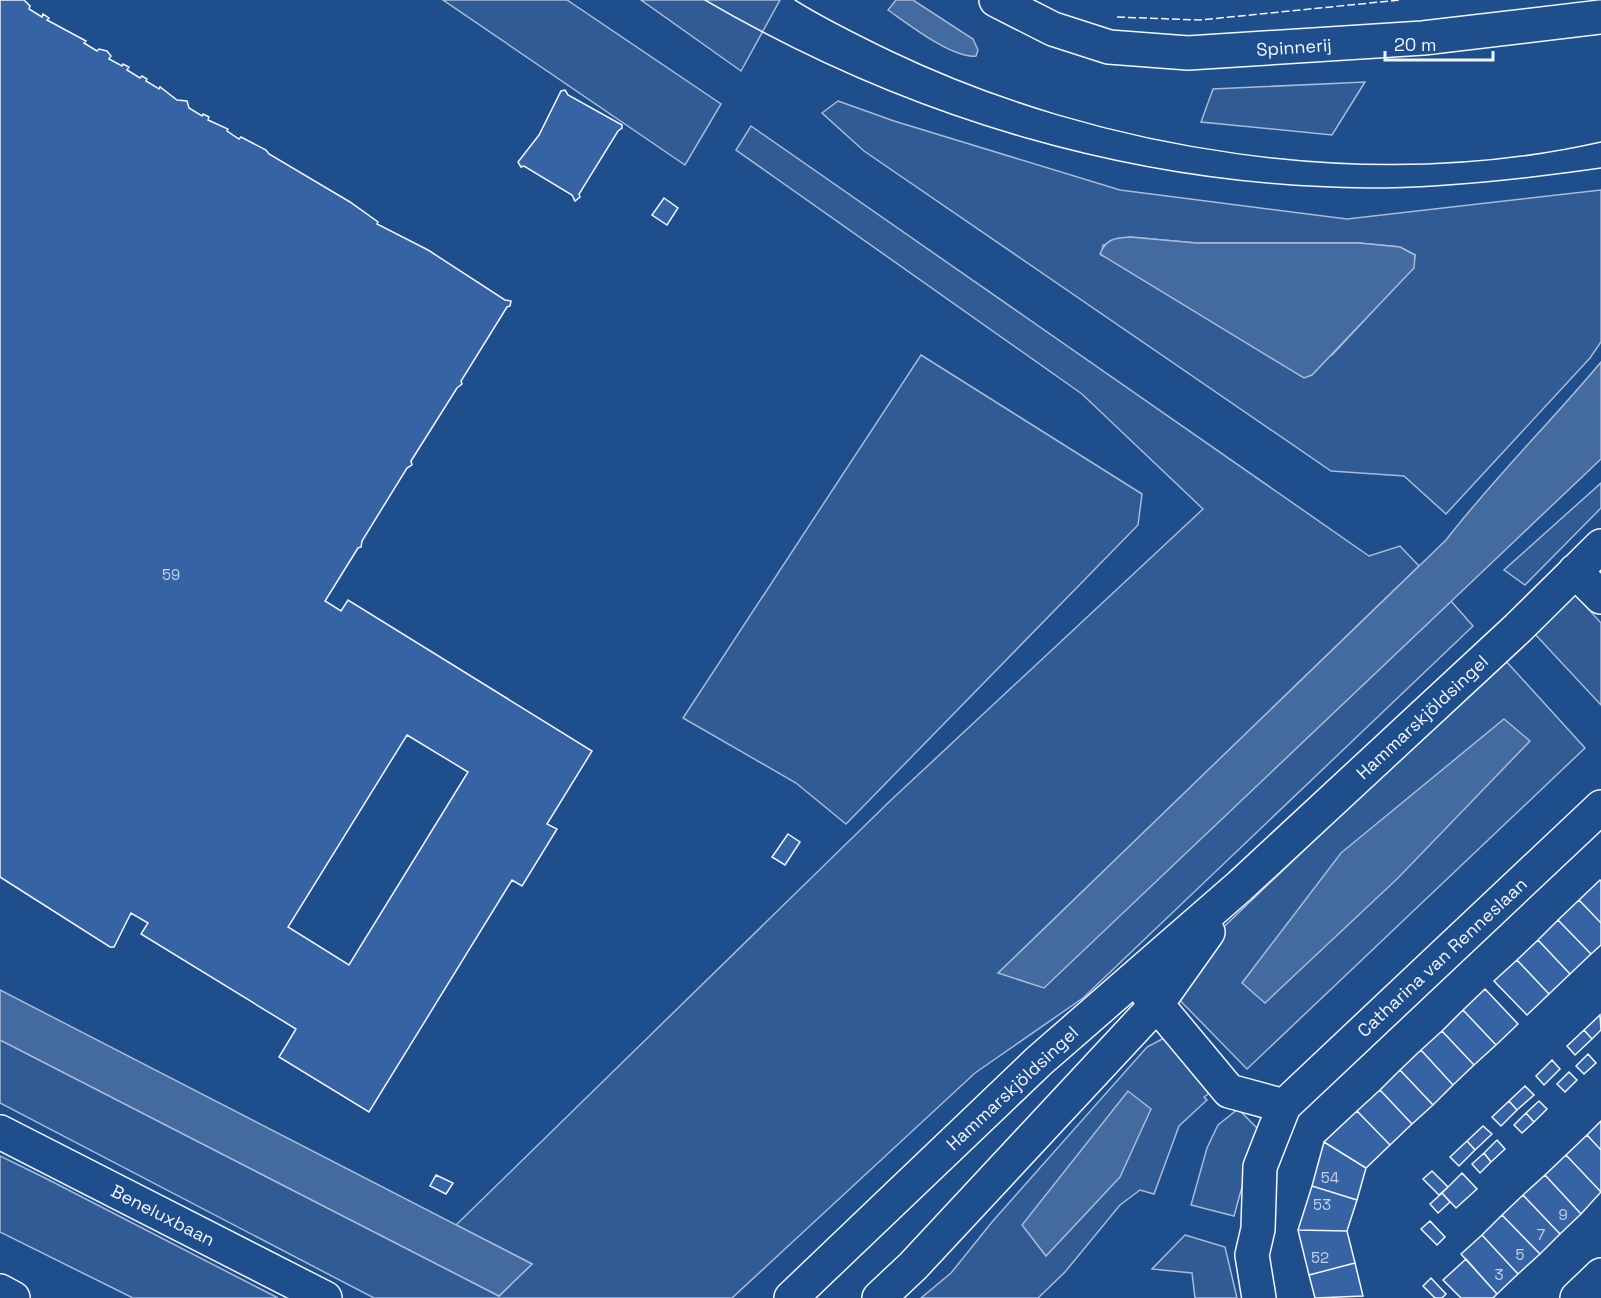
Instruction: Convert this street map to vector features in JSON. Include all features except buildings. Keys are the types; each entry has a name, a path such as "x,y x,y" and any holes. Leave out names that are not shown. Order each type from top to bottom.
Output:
{"street":[{"name":"Spinnerij","path":"996,0 1053,29 1109,46 1188,53 1423,38 1601,17"},
{"name":"Hammarskjöldsingel","path":"791,1298 1039,1061 1240,886 1518,628 1601,546"},
{"path":"1575,571 1601,597"},
{"name":"Catharina van Renneslaan","path":"1259,1298 1252,1255 1258,1229 1260,1167 1284,1106 1601,807"},
{"name":"Hammarskjöldsingel","path":"879,1298 913,1266 1157,1004 1240,886"},
{"path":"1136,978 1228,1091 1284,1106"},
{"name":"Beneluxbaan","path":"0,1132 326,1298"},
{"path":"1577,1298 1601,1275"},
{"path":"0,1291 13,1298"}],"shaded area":[{"path":"443,0 567,0 721,104 685,165"},
{"path":"641,0 780,0 741,71"},
{"path":"896,0 913,0 973,39 978,50 976,56 955,52 907,24 888,10"},
{"path":"1365,82 1332,135 1201,122 1213,89"},
{"path":"838,101 894,121 1120,190 1347,219 1601,190 1601,342 1590,358 1446,514 1404,476 1331,471 864,151 822,113","holes":["1130,237 1196,243 1359,243 1400,247 1415,255 1413,268 1332,355 1101,255 1103,245"]},
{"path":"751,126 1369,556 1400,546 1419,566 999,973 1044,987 1451,601 1473,626 1083,998 975,1073 732,1298 374,1298 0,1103 0,1040 499,1296 532,1264 456,1225 890,801 1203,509 1082,394 736,150"},
{"path":"1130,237 1196,243 1359,243 1400,247 1415,255 1414,268 1312,375 1304,378 1100,254 1111,240"},
{"path":"921,355 1142,494 1138,525 846,824 796,783 683,718"},
{"path":"1601,362 1601,459 1044,988 998,973 1446,540"},
{"path":"1601,483 1601,508 1525,585 1504,570"},
{"path":"1574,593 1601,623 1601,705 1533,632"},
{"path":"1504,659 1585,748 1247,1069 1164,984"},
{"path":"1504,719 1530,741 1398,878 1265,1003 1242,983 1341,853"},
{"path":"0,990 532,1264 499,1296 0,1040"},
{"path":"1166,1037 1217,1088 1204,1097 1207,1100 1179,1126 1154,1194 1140,1190 1120,1205 1065,1272 1038,1298 921,1298 951,1273 992,1222 1147,1047"},
{"path":"1128,1091 1151,1109 1120,1177 1046,1256 1022,1225"},
{"path":"1238,1109 1258,1129 1234,1216 1191,1205 1207,1148 1218,1125"},
{"path":"0,1156 278,1298 133,1298 0,1232"},
{"path":"1185,1235 1225,1247 1237,1298 1195,1298 1192,1273 1152,1269"}],"tram line":[{"path":"705,0 782,42 861,79 942,111 1024,138 1109,159 1194,174 1281,184 1368,188 1485,182 1601,168"},
{"path":"795,0 891,51 973,86 1059,115 1148,138 1239,154 1331,163 1423,164 1513,157 1601,142"}],"fence":[{"path":"1117,17 1200,20 1400,0"}]}
